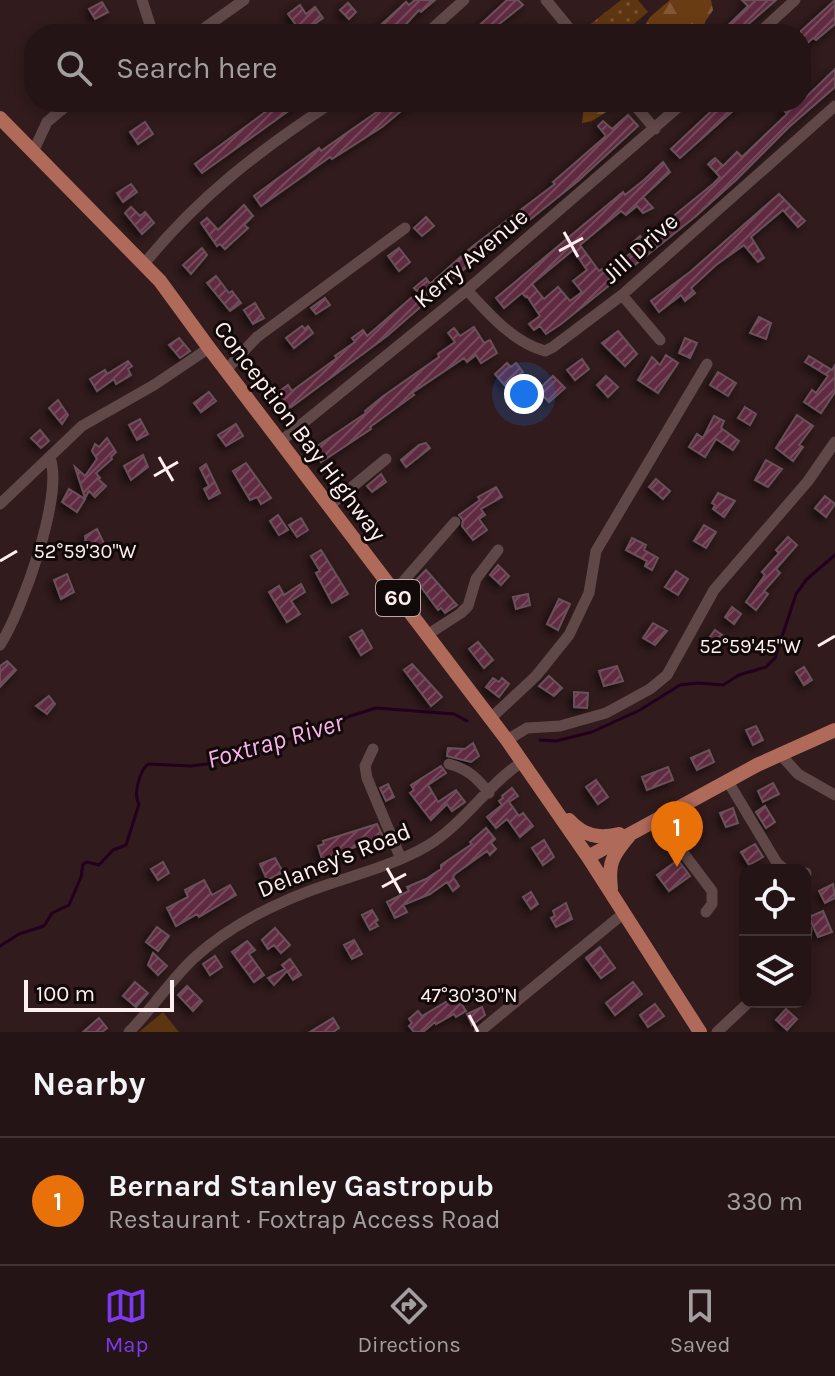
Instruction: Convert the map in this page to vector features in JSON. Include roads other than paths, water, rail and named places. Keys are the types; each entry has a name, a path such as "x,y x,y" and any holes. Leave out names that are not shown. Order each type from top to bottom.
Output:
{"main road":[{"name":"Conception Bay Highway","path":"0,118 160,281 507,740 588,857 700,1032"},
{"path":"588,857 727,780 835,730"},
{"path":"552,803 586,834 598,837 635,830"},
{"path":"611,893 611,859 635,830"}],"street":[{"path":"142,0 150,24"},
{"path":"210,24 244,0"},
{"path":"437,24 464,0"},
{"path":"546,0 566,24"},
{"path":"769,24 795,0"},
{"name":"Jill Drive","path":"467,290 514,335 545,351 622,295 835,106"},
{"path":"34,150 47,122 59,112"},
{"path":"144,264 172,228 204,197 242,165 319,112"},
{"path":"641,112 655,129"},
{"name":"Kerry Avenue","path":"281,441 467,290 673,112"},
{"path":"226,370 257,337 405,228"},
{"path":"622,295 660,340"},
{"path":"0,504 82,426 154,385 209,348"},
{"path":"491,718 536,676 569,635 589,593 596,551 707,364"},
{"path":"507,740 527,728 560,726 606,713 650,689 667,675 714,590 808,481 835,442"},
{"path":"0,645 26,587 44,531 54,480 50,458"},
{"path":"329,506 386,459"},
{"path":"394,592 455,522"},
{"path":"427,635 468,606 476,579 498,550"},
{"path":"373,749 365,766 367,778 401,859"},
{"path":"780,754 798,774 835,795"},
{"name":"Delaney's Road","path":"129,1032 191,961 225,934 309,890 401,859 441,837 522,762"},
{"path":"449,764 473,774 489,793"},
{"path":"727,780 778,864"},
{"path":"657,818 712,891 712,904 706,912"},
{"path":"479,1032 624,913"},
{"path":"717,1032 743,1008"}],"waterway":[{"name":"Foxtrap River","path":"540,740 556,741 592,732 640,710 680,685 723,685 739,675 766,667 775,658 796,594 807,579 835,555"},
{"name":"Foxtrap River","path":"0,946 19,934 44,926 52,913 69,905 83,864 99,865 113,850 126,845 139,804 138,784 148,764 207,764 255,746 314,734 350,716 376,708 454,714 467,721"}],"place":[{"name":"Bernard Stanley Gastropub","path":"677,867"}]}
